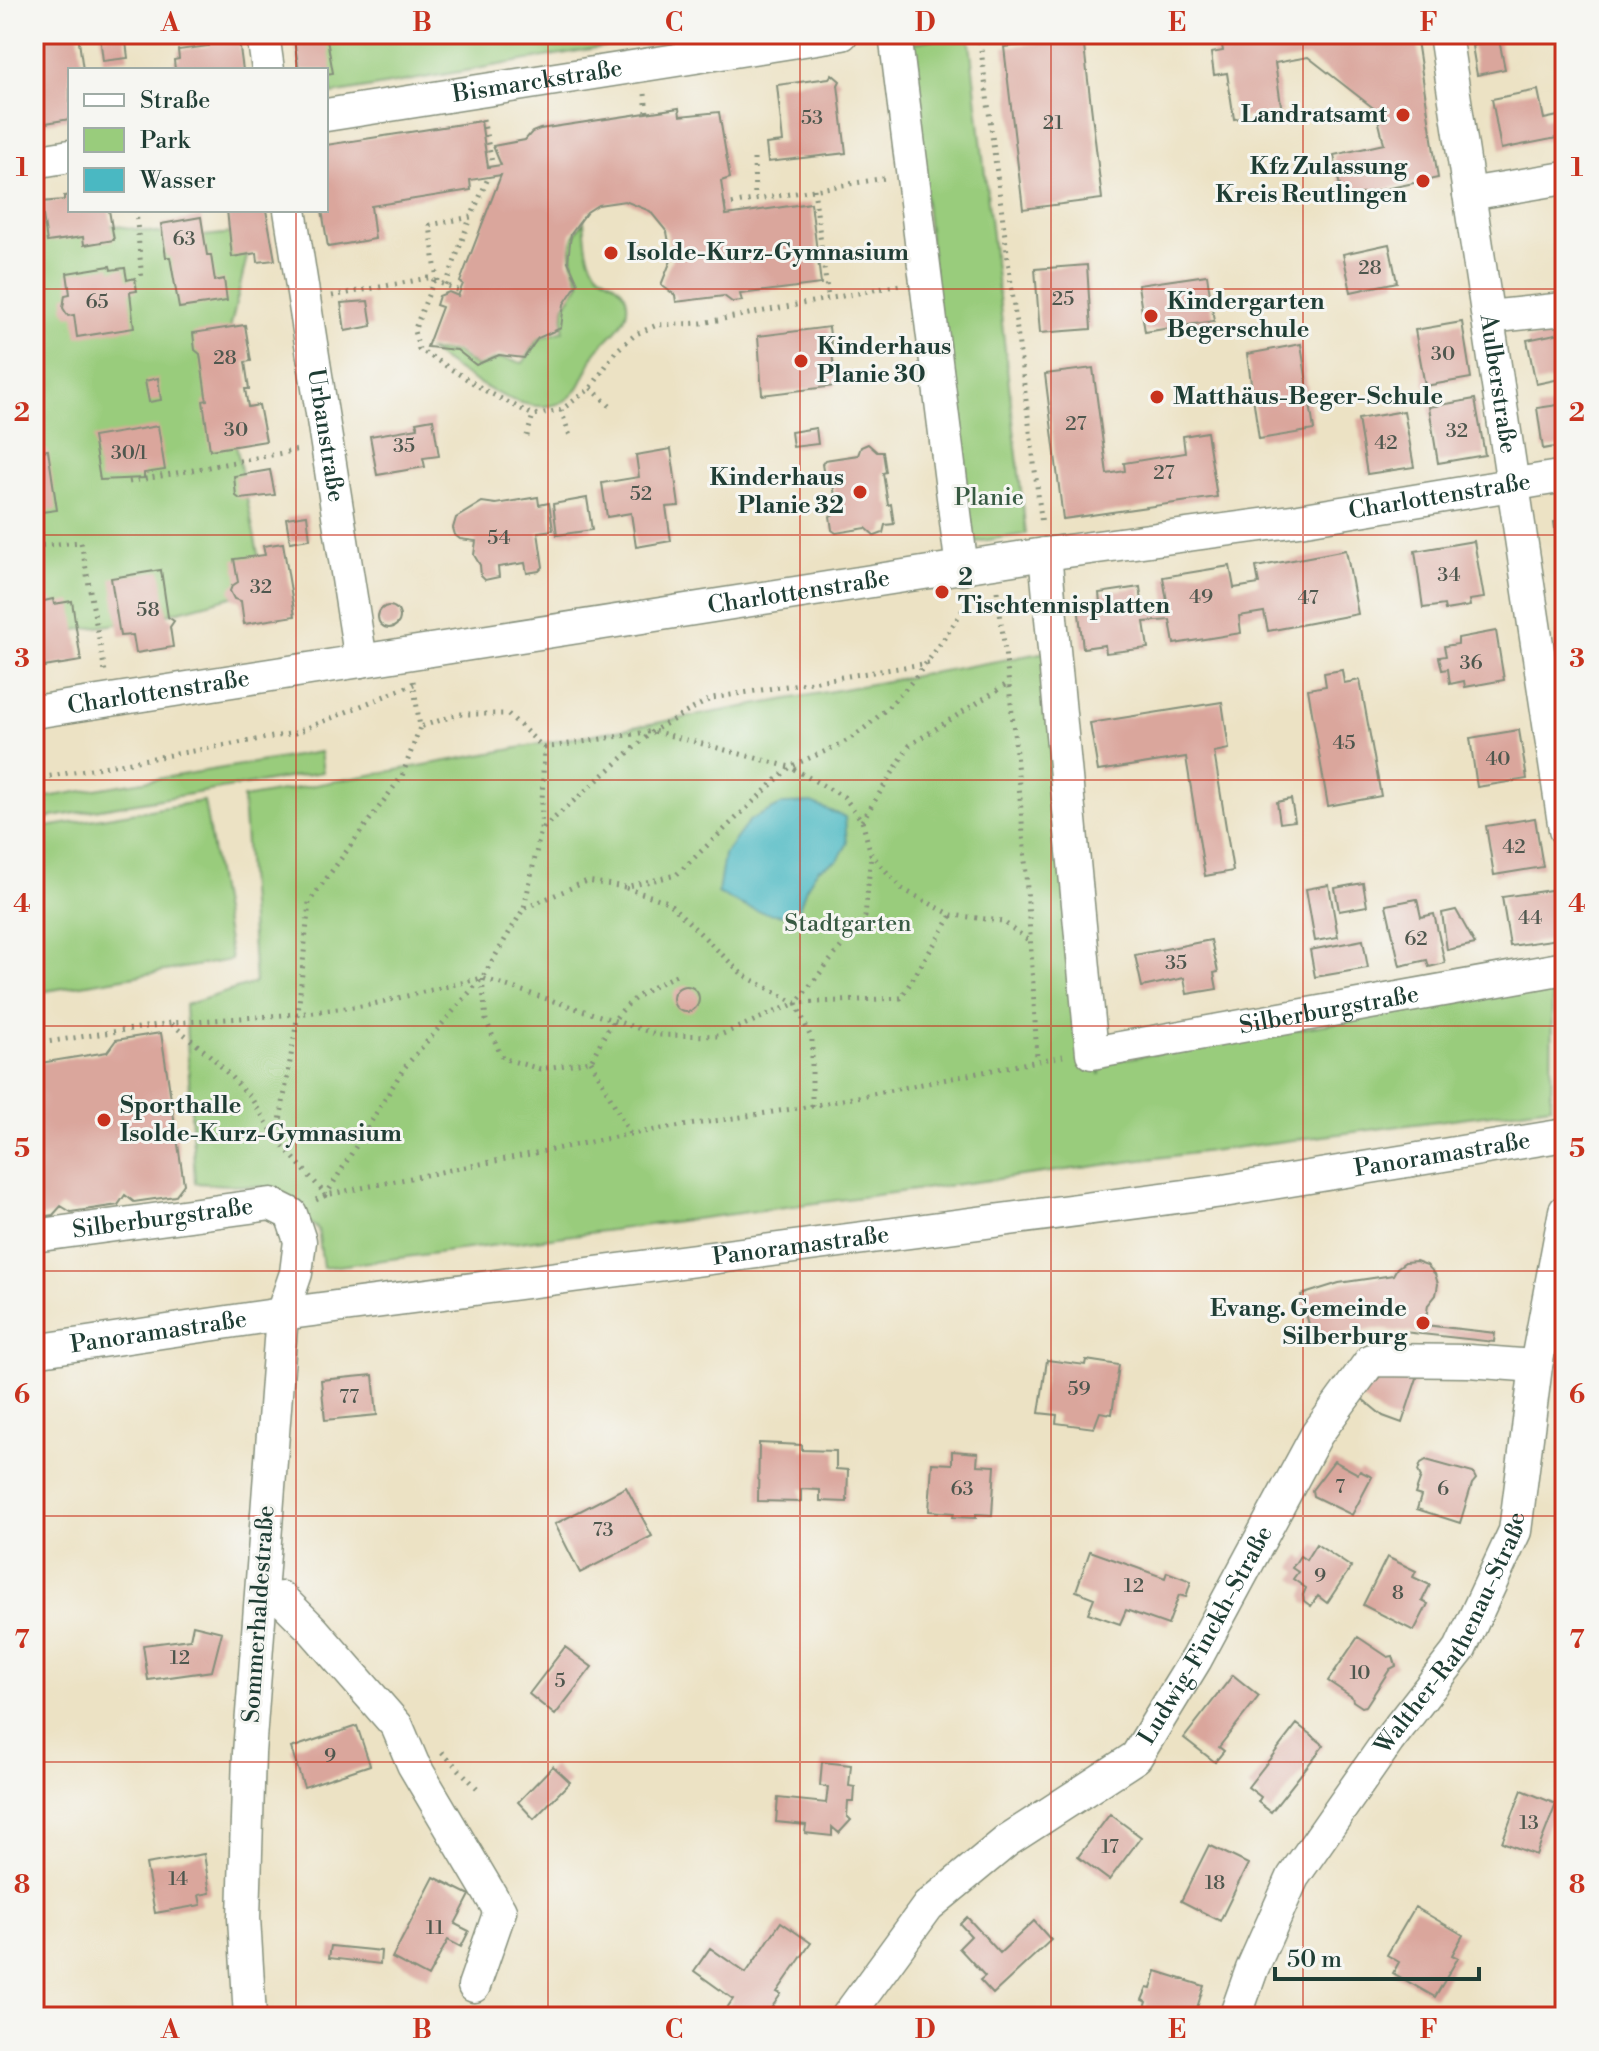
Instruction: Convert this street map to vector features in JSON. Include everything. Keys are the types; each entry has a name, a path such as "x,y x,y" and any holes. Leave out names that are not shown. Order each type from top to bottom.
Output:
{"street":[{"path":"263,34 268,68"},
{"name":"Bismarckstraße","path":"328,115 842,34"},
{"path":"895,34 962,569"},
{"name":"Aulberstraße","path":"1445,34 1565,830"},
{"path":"34,162 68,156"},
{"path":"1469,194 1565,178"},
{"name":"Urbanstraße","path":"290,212 361,661"},
{"path":"1488,323 1552,310"},
{"name":"Charlottenstraße","path":"34,712 1045,554 1299,520 1565,476"},
{"path":"1045,554 1092,1053"},
{"name":"Silberburgstraße","path":"1092,1053 1565,968"},
{"name":"Panoramastraße","path":"34,1351 282,1314 1223,1191 1565,1135"},
{"name":"Silberburgstraße","path":"34,1236 271,1204 291,1214"},
{"name":"Walther-Rathenau-Straße","path":"1235,2017 1252,1969 1293,1877 1388,1741 1460,1649 1515,1531 1536,1366 1565,1211"},
{"name":"Sommerhaldestraße","path":"250,2017 244,1918 249,1753 282,1314 296,1273 300,1241 291,1214"},
{"name":"Ludwig-Finckh-Straße","path":"847,2017 928,1906 1008,1840 1136,1757 1196,1659 1317,1434 1371,1360 1469,1361 1536,1366"},
{"path":"261,1601 281,1598 397,1726 413,1764 500,1911 474,1986"}],"path":[{"path":"979,34 1045,554"},
{"path":"487,143 492,162"},
{"path":"754,159 755,199"},
{"path":"724,205 912,173"},
{"path":"446,285 489,176"},
{"path":"814,189 828,298"},
{"path":"136,212 142,281"},
{"path":"471,217 430,225 435,281 414,331 419,349 486,391 533,415 561,410 591,388 616,351 636,334 657,325 702,323 925,280"},
{"path":"34,232 38,248 34,249"},
{"path":"304,301 428,278 460,291"},
{"path":"591,388 611,407"},
{"path":"561,410 571,439"},
{"path":"527,436 533,415"},
{"path":"129,482 327,444"},
{"path":"34,546 81,542 110,700"},
{"path":"625,887 676,875 790,767 854,736 889,706 930,663 993,562"},
{"path":"993,562 1010,682 1031,942 1037,1060"},
{"path":"277,1139 298,1014 309,902 402,776 420,727 414,684 404,654"},
{"path":"541,830 653,731 712,698 930,663"},
{"path":"862,821 910,745 1010,682"},
{"path":"34,779 295,733 414,684"},
{"path":"326,1195 404,1068 482,978 524,908 541,830 544,748 508,714 459,714 420,727"},
{"path":"544,748 653,731 790,767 844,797 862,821 871,854 865,917 796,1003"},
{"path":"871,854 902,889 952,915 1002,921 1031,942"},
{"path":"524,908 587,881 625,887 668,902 743,975 796,1003 812,1040 812,1106"},
{"path":"34,1044 171,1023 298,1014 369,1005 482,978 659,1035 718,1036 796,1003 901,998 952,915"},
{"path":"591,1061 612,1020 641,992 676,975"},
{"path":"482,978 486,1020 502,1058 540,1069 591,1061"},
{"path":"171,1023 213,1058 251,1098 277,1139 326,1195"},
{"path":"291,1214 326,1195 630,1134 812,1106 1037,1060 1092,1053"},
{"path":"591,1061 630,1134"}],"green space":[{"path":"321,34 677,34 332,94"},
{"name":"Planie","path":"969,34 1026,534 962,544 909,44"},
{"path":"79,219 185,238 253,231 223,359 232,425 265,588 145,620 34,636 34,225"},
{"path":"584,221 589,257 599,272 622,290 627,310 621,324 595,353 576,391 561,403 542,406 522,403 481,384 429,351 456,352 477,367 500,358 523,363 539,339 563,331 564,307 580,283 571,251 574,236"},
{"name":"Stadtgarten","path":"1052,651 1100,1075 1100,1063 1552,986 1551,1106 323,1268 318,1229 263,1187 195,1183 185,1005 255,983 243,798"},
{"path":"320,752 323,772 34,820 34,799"},
{"path":"204,801 231,960 34,993 34,829"}],"water":[{"path":"811,803 845,817 847,844 838,860 818,869 806,888 797,915 756,910 718,893 724,855 750,820 783,804"}],"building":[{"path":"34,34 78,34 83,68 68,68 68,119 34,125"},
{"path":"125,34 128,58 103,61 100,36"},
{"path":"208,34 222,34 223,43 239,41 243,68 175,68 174,60 179,59 178,50 209,46"},
{"path":"293,34 326,34 333,73 328,74 328,68 299,68"},
{"name":"Landratsamt","path":"1220,34 1416,34 1438,178 1342,198 1334,155 1384,144 1376,110 1308,57 1275,63 1282,112 1234,119 1227,73 1214,75 1211,53 1223,51"},
{"path":"1083,38 1102,199 1023,209 1004,47"},
{"path":"1499,40 1505,69 1477,75 1472,46"},
{"path":"832,74 840,81 846,153 768,162 766,144 783,142 777,85 829,78"},
{"path":"1538,90 1544,119 1558,116 1562,137 1501,149 1492,99"},
{"path":"679,108 680,116 719,112 730,178 721,181 726,215 811,203 821,284 740,294 742,301 732,302 724,296 676,302 675,295 661,285 672,258 667,232 650,211 625,201 598,205 587,212 571,234 568,261 578,283 564,304 561,328 538,338 524,358 499,355 476,365 457,350 427,347 442,307 436,305 439,296 449,292 458,296 463,284 460,282 501,175 470,180 471,190 371,206 375,239 328,247 322,212 328,212 328,145 481,121 488,167 501,165 493,146 525,140 540,129"},
{"path":"68,195 68,212 109,212 114,240 84,245 83,237 47,242 41,202 64,200 64,196"},
{"path":"227,212 266,212 275,260 258,262 257,253 232,257"},
{"path":"201,217 215,281 224,279 227,301 179,308 161,224"},
{"path":"1389,244 1397,282 1351,292 1343,254"},
{"path":"1087,265 1091,329 1040,333 1035,269"},
{"path":"110,266 111,270 125,268 127,280 135,278 137,291 130,292 134,328 77,337 74,315 68,316 63,308 65,295 70,294 67,273"},
{"path":"1207,275 1214,321 1145,332 1138,285"},
{"path":"368,301 372,326 345,331 341,303"},
{"path":"1462,322 1471,378 1425,386 1415,330"},
{"path":"245,325 251,361 245,362 248,407 259,405 266,441 210,450 203,401 207,400 200,354 195,350 193,333"},
{"name":"Kinderhaus Planie 30","path":"829,327 836,386 762,395 758,336"},
{"path":"1565,332 1565,378 1536,384 1527,340"},
{"path":"1301,344 1314,430 1259,439 1247,354"},
{"path":"1093,368 1107,474 1125,471 1124,463 1185,453 1183,436 1207,432 1217,497 1063,519 1045,374"},
{"path":"158,378 161,400 149,402 145,381"},
{"path":"1475,399 1485,455 1438,463 1429,407"},
{"path":"1565,404 1565,445 1543,449 1537,408"},
{"path":"1404,411 1414,467 1367,474 1358,419"},
{"path":"433,419 439,456 423,458 425,467 377,475 370,436 418,428 416,422"},
{"path":"158,426 165,470 144,473 144,478 100,480 93,437"},
{"path":"816,428 818,444 793,447 791,432"},
{"name":"Kinderhaus Planie 32","path":"868,444 877,452 883,452 886,472 883,473 894,524 885,525 883,533 875,536 866,528 836,533 832,530 830,516 838,512 832,479 824,477 822,464 825,460 858,455 861,447"},
{"path":"671,449 679,506 666,507 671,541 636,547 631,513 607,517 602,483 639,477 636,455"},
{"path":"48,450 57,510 34,513 34,452"},
{"path":"270,470 275,495 240,499 236,496 234,476"},
{"path":"538,497 539,505 549,503 553,530 538,532 543,567 527,573 525,563 498,567 499,577 485,580 474,555 476,541 460,539 455,535 453,528 456,518 482,502 496,504"},
{"path":"587,498 592,530 557,535 553,504"},
{"path":"307,515 310,539 290,542 286,518"},
{"path":"1565,520 1565,571 1562,571 1554,522"},
{"path":"1474,541 1484,598 1469,600 1470,606 1445,610 1444,605 1423,608 1415,551"},
{"path":"283,543 295,616 244,624 241,601 234,599 230,591 238,582 234,559 265,555 263,546"},
{"path":"1346,550 1358,614 1268,631 1264,612 1239,616 1241,633 1174,644 1170,620 1144,622 1148,648 1106,653 1105,645 1083,648 1078,605 1100,602 1099,593 1140,587 1143,609 1168,607 1163,577 1230,566 1234,588 1259,584 1256,567"},
{"path":"161,570 168,617 174,621 170,627 173,647 136,653 133,635 120,636 111,578"},
{"path":"53,599 54,604 72,601 81,661 44,667 44,663 34,664 34,607 35,603"},
{"path":"389,606 397,609 400,617 397,625 389,628 381,625 378,617 381,609"},
{"path":"1496,631 1504,680 1465,687 1464,681 1450,684 1448,669 1442,670 1439,657 1446,656 1444,646 1458,644 1458,638"},
{"path":"1342,670 1344,683 1360,680 1381,796 1328,806 1308,689 1326,686 1324,673"},
{"path":"1222,702 1229,749 1214,752 1233,871 1205,876 1186,757 1098,771 1090,723"},
{"path":"1519,730 1527,779 1477,787 1470,738"},
{"path":"1291,799 1295,821 1280,823 1277,802"},
{"path":"1535,818 1543,867 1494,875 1486,826"},
{"path":"1363,883 1367,906 1339,911 1335,888"},
{"path":"1329,885 1338,937 1315,941 1306,889"},
{"path":"1551,890 1559,939 1510,946 1502,897"},
{"path":"1417,899 1421,917 1434,914 1445,963 1429,967 1427,960 1400,966 1386,905"},
{"path":"1456,910 1475,944 1447,950 1442,913"},
{"path":"1211,940 1218,972 1214,973 1217,989 1187,994 1184,978 1142,987 1135,955"},
{"path":"1363,940 1368,968 1315,977 1310,950"},
{"path":"686,986 695,990 699,999 695,1008 686,1012 677,1008 673,999 677,990"},
{"name":"Sporthalle Isolde-Kurz-Gymnasium","path":"161,1033 184,1184 175,1196 134,1202 125,1195 118,1205 71,1212 61,1206 53,1215 34,1218 34,1064 107,1052 116,1040"},
{"path":"1416,1261 1427,1265 1435,1274 1438,1284 1436,1295 1428,1305 1425,1325 1495,1333 1494,1342 1376,1329 1355,1331 1314,1343 1301,1295 1339,1283 1393,1275 1405,1262"},
{"path":"1047,1360 1085,1365 1086,1360 1119,1365 1112,1414 1100,1412 1094,1428 1056,1423 1057,1415 1039,1413"},
{"path":"1382,1374 1418,1375 1402,1423 1383,1416 1361,1398"},
{"path":"373,1375 377,1415 325,1420 321,1380"},
{"path":"759,1443 802,1445 802,1450 836,1451 836,1469 848,1470 847,1502 820,1501 820,1490 801,1489 801,1502 758,1501"},
{"path":"952,1451 978,1453 977,1465 995,1466 992,1515 953,1517 954,1513 929,1511 932,1463 952,1464"},
{"path":"1426,1460 1473,1473 1476,1479 1460,1523 1417,1509 1421,1496 1415,1494 1421,1477 1418,1471"},
{"path":"1334,1461 1358,1474 1360,1471 1372,1477 1352,1515 1313,1496 1312,1490"},
{"path":"626,1487 652,1536 580,1573 555,1524"},
{"path":"1316,1544 1351,1567 1327,1603 1318,1596 1311,1606 1304,1601 1306,1588 1293,1579 1298,1572 1292,1568 1300,1556 1306,1560"},
{"path":"1090,1551 1165,1578 1167,1572 1191,1581 1186,1597 1179,1595 1168,1625 1126,1610 1120,1624 1088,1613 1094,1598 1076,1591"},
{"path":"1387,1557 1416,1571 1413,1577 1430,1585 1422,1601 1428,1604 1414,1631 1363,1605"},
{"path":"193,1625 222,1632 212,1671 148,1680 143,1645 190,1639"},
{"path":"1358,1637 1388,1657 1393,1656 1396,1666 1390,1669 1366,1706 1362,1707 1328,1681"},
{"path":"565,1647 592,1667 555,1715 529,1694"},
{"path":"1233,1675 1259,1696 1219,1747 1224,1751 1215,1762 1184,1738"},
{"path":"1297,1724 1324,1745 1271,1812 1258,1802 1261,1797 1248,1787"},
{"path":"357,1726 370,1765 304,1787 291,1748"},
{"path":"822,1762 851,1765 849,1786 855,1787 854,1802 848,1802 847,1816 851,1820 839,1833 832,1827 832,1836 805,1833 806,1825 776,1822 778,1798 826,1803 828,1787 820,1786"},
{"path":"553,1766 570,1782 534,1819 518,1802"},
{"path":"1522,1790 1556,1804 1536,1855 1502,1842"},
{"path":"1110,1814 1141,1837 1109,1880 1078,1857"},
{"path":"1209,1845 1248,1864 1220,1921 1181,1901"},
{"path":"204,1854 210,1893 199,1895 201,1905 155,1913 146,1864"},
{"path":"434,1877 470,1895 455,1924 469,1931 461,1947 448,1940 428,1977 392,1958"},
{"path":"1415,1907 1463,1935 1452,1955 1458,1958 1435,1997 1393,1973 1399,1962 1387,1955"},
{"path":"967,1917 1000,1953 1034,1921 1051,1940 993,1994 980,1980 985,1976 959,1948 971,1936 960,1924"},
{"path":"781,1922 811,1943 777,1992 781,1994 765,2017 721,2017 733,1999 694,1971 710,1948 746,1973"},
{"path":"331,1946 381,1951 380,1964 329,1958"},
{"path":"1156,1971 1204,1986 1194,2017 1142,2017 1147,2002 1142,2000 1147,1988 1151,1989"}],"place":[{"name":"Landratsamt","path":"1403,115"},
{"name":"Kfz Zulassung Kreis Reutlingen","path":"1423,181"},
{"name":"Isolde-Kurz-Gymnasium","path":"611,253"},
{"name":"Kindergarten Begerschule","path":"1151,316"},
{"name":"Kinderhaus Planie 30","path":"801,361"},
{"name":"Matthäus-Beger-Schule","path":"1157,397"},
{"name":"Kinderhaus Planie 32","path":"860,492"},
{"name":"2 Tischtennisplatten","path":"942,592"},
{"name":"Sporthalle Isolde-Kurz-Gymnasium","path":"104,1120"},
{"name":"Evang. Gemeinde Silberburg","path":"1423,1323"}]}
